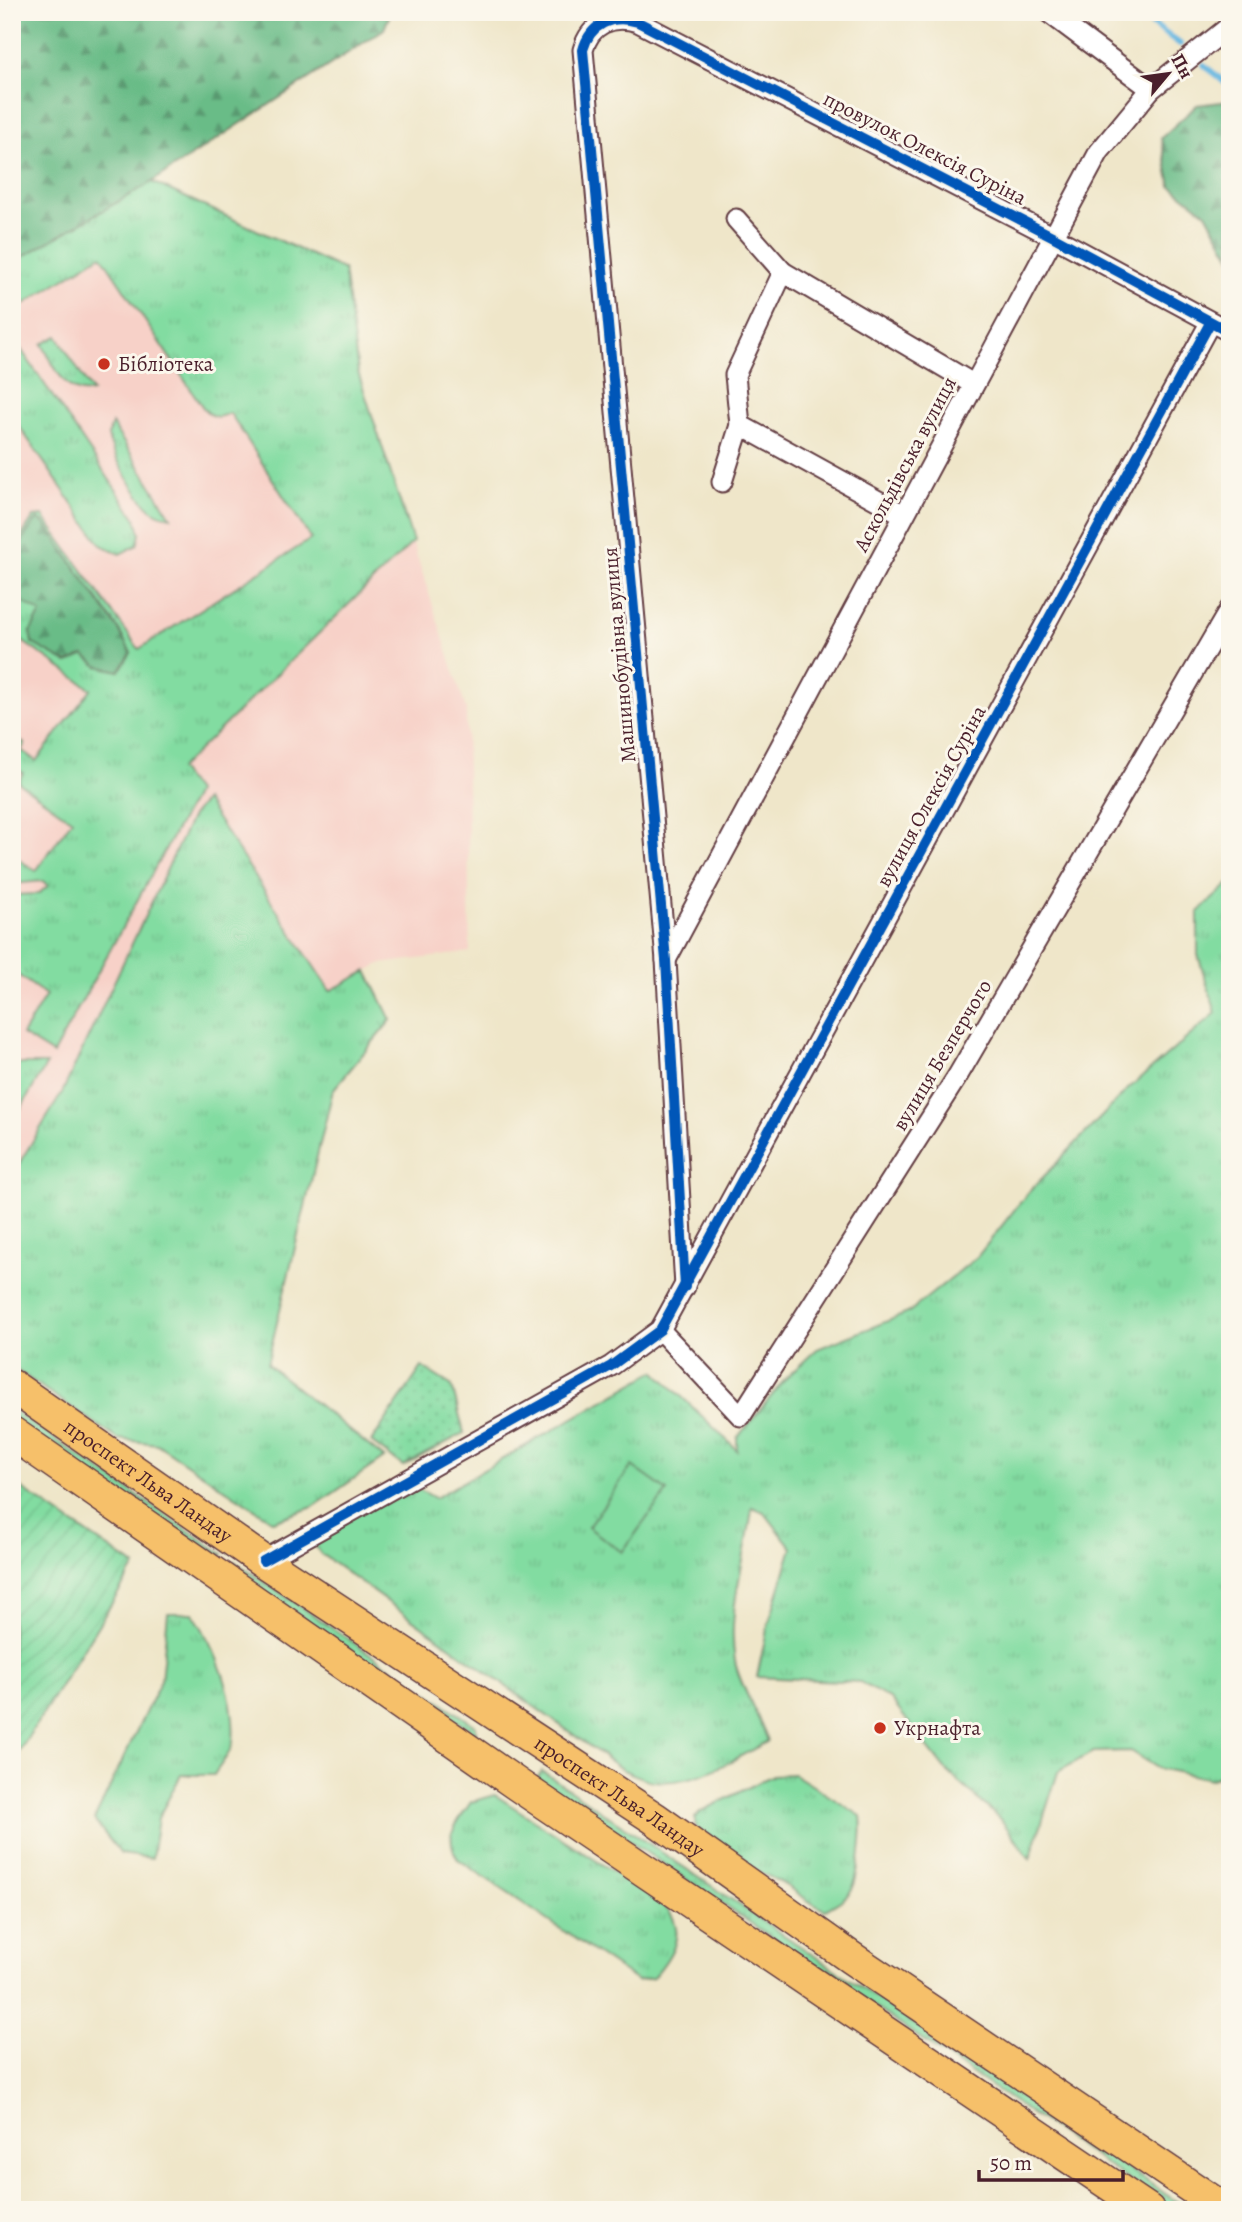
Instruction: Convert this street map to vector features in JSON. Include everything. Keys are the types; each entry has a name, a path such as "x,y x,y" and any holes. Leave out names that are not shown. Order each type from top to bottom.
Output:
{"main road":[{"name":"проспект Льва Ландау","path":"12,1386 263,1561 654,1818 850,1957 1225,2210"},
{"name":"проспект Льва Ландау","path":"12,1433 519,1785 1148,2210"},
{"path":"519,1785 544,1746"}],"street":[{"path":"1048,12 1150,89"},
{"name":"провулок Олексія Суріна","path":"593,19 626,18 638,22 1052,236 1230,332"},
{"name":"Машинобудівна вулиця","path":"593,19 583,50 666,960 685,1287"},
{"name":"Аскольдівська вулиця","path":"666,960 1099,152 1150,89 1230,26"},
{"path":"736,219 783,272 974,384"},
{"path":"722,482 740,425 735,375 783,272"},
{"name":"вулиця Олексія Суріна","path":"660,1330 1210,323"},
{"path":"740,425 904,515"},
{"name":"вулиця Безперчого","path":"660,1330 741,1416 957,1077 1230,609"},
{"path":"263,1561 618,1362 660,1330"}],"shaded area":[{"path":"152,182 344,270 358,372 466,709 470,952 380,964 330,991 205,800 192,816 62,1093 12,1175 12,263"}],"green space":[{"path":"12,12 391,12 384,29 152,182 12,263"},
{"path":"1230,101 1230,256 1206,213 1171,186 1161,138 1197,105"},
{"path":"152,182 344,270 358,372 413,542 179,769 196,792 194,797 53,1054 22,1035 46,995 12,971 12,895 38,894 48,886 43,881 12,884 12,855 36,871 72,820 18,782 23,773 12,765 12,736 25,744 21,750 36,761 91,689 12,634 12,550 34,517 43,516 139,649 311,539 230,413 216,417 204,409 101,255 12,312 12,263"},
{"path":"57,336 92,392 74,390 56,370 42,344"},
{"path":"12,341 18,345 136,519 140,534 137,545 120,554 101,545 12,416"},
{"path":"112,424 171,517 155,512 134,488 120,465 108,436"},
{"path":"38,519 45,524 119,630 131,653 119,671 98,666 84,655 68,663 32,643 30,632 41,613 13,596 14,588 18,584 17,578 12,576 20,545"},
{"path":"205,800 330,991 367,971 391,1020 333,1090 267,1364 384,1458 313,1507 273,1521 157,1444 118,1439 12,1367 12,1175 62,1093 192,816"},
{"path":"1230,883 1230,1771 1211,1779 1157,1768 1130,1751 1093,1752 1058,1772 1030,1859 1002,1821 944,1768 891,1700 860,1682 757,1677 768,1625 792,1548 764,1512 752,1507 735,1603 733,1642 740,1679 768,1741 714,1770 699,1775 669,1781 650,1780 623,1770 321,1554 315,1546 318,1531 413,1478 419,1489 435,1498 655,1371 737,1450 737,1438 787,1377 817,1349 908,1313 977,1257 1027,1194 1128,1089 1216,1013 1198,955 1198,912"},
{"path":"12,1064 47,1064 12,1123"},
{"path":"422,1367 452,1386 464,1433 403,1466 371,1442"},
{"path":"12,1410 223,1554 218,1560 12,1423"},
{"path":"632,1466 667,1491 622,1552 588,1527"},
{"path":"12,1482 135,1566 12,1763"},
{"path":"234,1561 476,1726 476,1734 229,1569"},
{"path":"168,1613 193,1613 210,1642 232,1708 233,1742 228,1755 214,1775 181,1775 158,1818 152,1858 121,1854 94,1820 161,1680"},
{"path":"542,1771 1189,2210 1173,2210 537,1778"},
{"path":"794,1774 861,1816 860,1853 852,1889 847,1896 825,1910 784,1884 714,1849 697,1829 695,1818 700,1812 773,1775"},
{"path":"495,1795 663,1904 671,1914 677,1933 672,1951 653,1978 637,1981 458,1859 452,1843 457,1823 471,1802"}],"waterway":[{"path":"1136,12 1180,44"},
{"path":"1204,65 1230,87"}],"cycle path":[{"path":"685,1287 666,960 583,50 586,41 597,28 611,20 638,22 1052,236 1230,332"},
{"path":"263,1561 611,1366 660,1330 1210,323"}],"place":[{"name":"Бібліотека","path":"104,364"},
{"name":"Укрнафта","path":"880,1728"}]}
